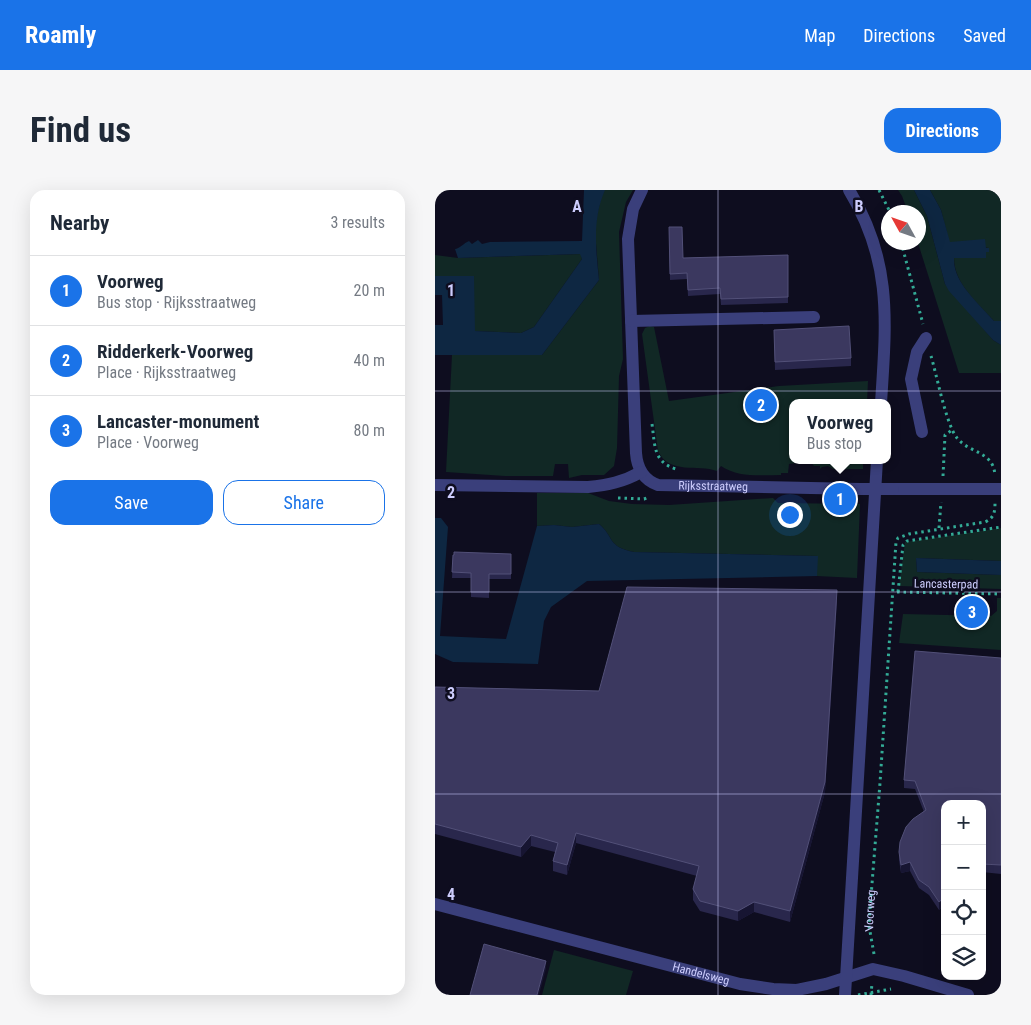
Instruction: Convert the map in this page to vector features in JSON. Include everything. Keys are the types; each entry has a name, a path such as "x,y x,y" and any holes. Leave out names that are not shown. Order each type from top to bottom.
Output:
{"street":[{"path":"435,485 607,486 641,472 637,463 636,453 628,238 633,209 642,190"},
{"path":"849,190 869,229 878,258 883,285 885,328 881,399"},
{"path":"631,321 814,317"},
{"path":"922,432 911,379 917,352 926,338"},
{"name":"Voorweg","path":"845,995 877,464"},
{"name":"Rijksstraatweg","path":"641,472 648,480 658,485 860,489 998,489"},
{"name":"Handelsweg","path":"435,904 740,984 773,989 797,990 873,970 904,976 967,995"}],"path":[{"path":"879,190 886,205"},
{"name":"Voorweg","path":"871,995 874,950 870,936 870,909 896,542 898,538 909,534 988,520 995,513 998,489 992,462 965,446 952,430 903,250"},
{"path":"944,465 945,435 952,430"},
{"path":"939,528 941,509"},
{"path":"898,592 903,545 907,541 1001,527"},
{"name":"Lancasterpad","path":"891,592 1001,594"}],"green space":[{"path":"603,190 633,190 626,202 619,232 623,359 619,376 617,448 614,466 604,475 582,475 569,478 568,464 555,464 553,476 505,476 446,472 452,355 542,355 599,280 595,231"},
{"path":"898,190 914,190 922,205 905,205"},
{"path":"930,190 1001,190 1001,321 994,321 968,293 962,285 955,267 954,258 986,252 989,248 949,242 941,210"},
{"path":"926,214 945,284 993,340 1001,345 1001,373 959,373 920,250 926,250"},
{"path":"581,254 582,259 534,327 521,333 474,331 435,276 435,255 458,258"},
{"path":"654,327 669,401 779,386 868,381 867,399 789,399 788,473 781,473 781,475 742,474 721,466 717,471 676,466 663,458 658,451 642,334 645,328"},
{"path":"812,464 863,464 863,469 833,469 828,466 820,469 820,466 814,466"},
{"path":"537,493 588,493 609,501 632,504 669,505 773,498 778,503 860,504 857,578 817,576 817,556 634,552 625,550 612,541 604,528 599,524 572,527 537,526"},
{"path":"1001,528 1001,561 916,558 917,572 1001,575 1001,589 899,586 905,542"},
{"path":"997,598 1001,598 1001,650 899,643 903,614 991,616 997,611"},
{"path":"554,950 633,971 626,995 542,995"}],"water":[{"path":"584,190 605,190 598,212 596,235 599,280 542,355 435,355 435,325 443,325 442,295 435,295 435,276 474,276 475,331 521,333 534,327 582,259 580,254 458,258 455,249 469,241 472,244 478,240 482,244 490,242 582,241"},
{"path":"914,190 930,190 941,210 950,242 985,239 986,248 989,248 989,252 986,252 986,258 954,258 955,267 962,284 974,300 994,321 1001,321 1001,345 993,340 949,291 945,284 926,214 926,205 922,205"},
{"path":"435,518 441,518 448,527 440,636 506,639 537,526 572,527 599,524 615,544 625,550 634,552 818,556 817,576 587,581 551,607 544,621 538,664 453,662 435,654"},
{"path":"916,558 1001,561 1001,575 917,572"}],"building":[{"path":"669,227 682,227 683,258 788,255 788,297 721,299 720,288 688,290 687,273 670,274"},
{"path":"849,326 851,358 775,362 774,330"},
{"path":"454,552 511,554 511,574 489,574 489,592 471,592 471,573 452,572"},
{"path":"627,587 837,590 825,782 790,911 754,902 738,911 700,901 693,889 699,866 576,833 567,865 553,861 558,843 531,835 521,847 435,824 435,687 599,691"},
{"path":"915,651 1001,658 1001,865 986,864 986,800 941,800 941,900 939,902 929,887 919,880 910,862 901,865 900,842 906,827 913,819 926,810 915,781 904,780"},
{"path":"484,944 546,961 537,995 470,995"},
{"path":"435,992 447,995 435,995"}],"place":[{"name":"Ridderkerk-Voorweg","path":"761,405"},
{"name":"Voorweg","path":"840,499"},
{"name":"Lancaster-monument","path":"972,612"}]}
